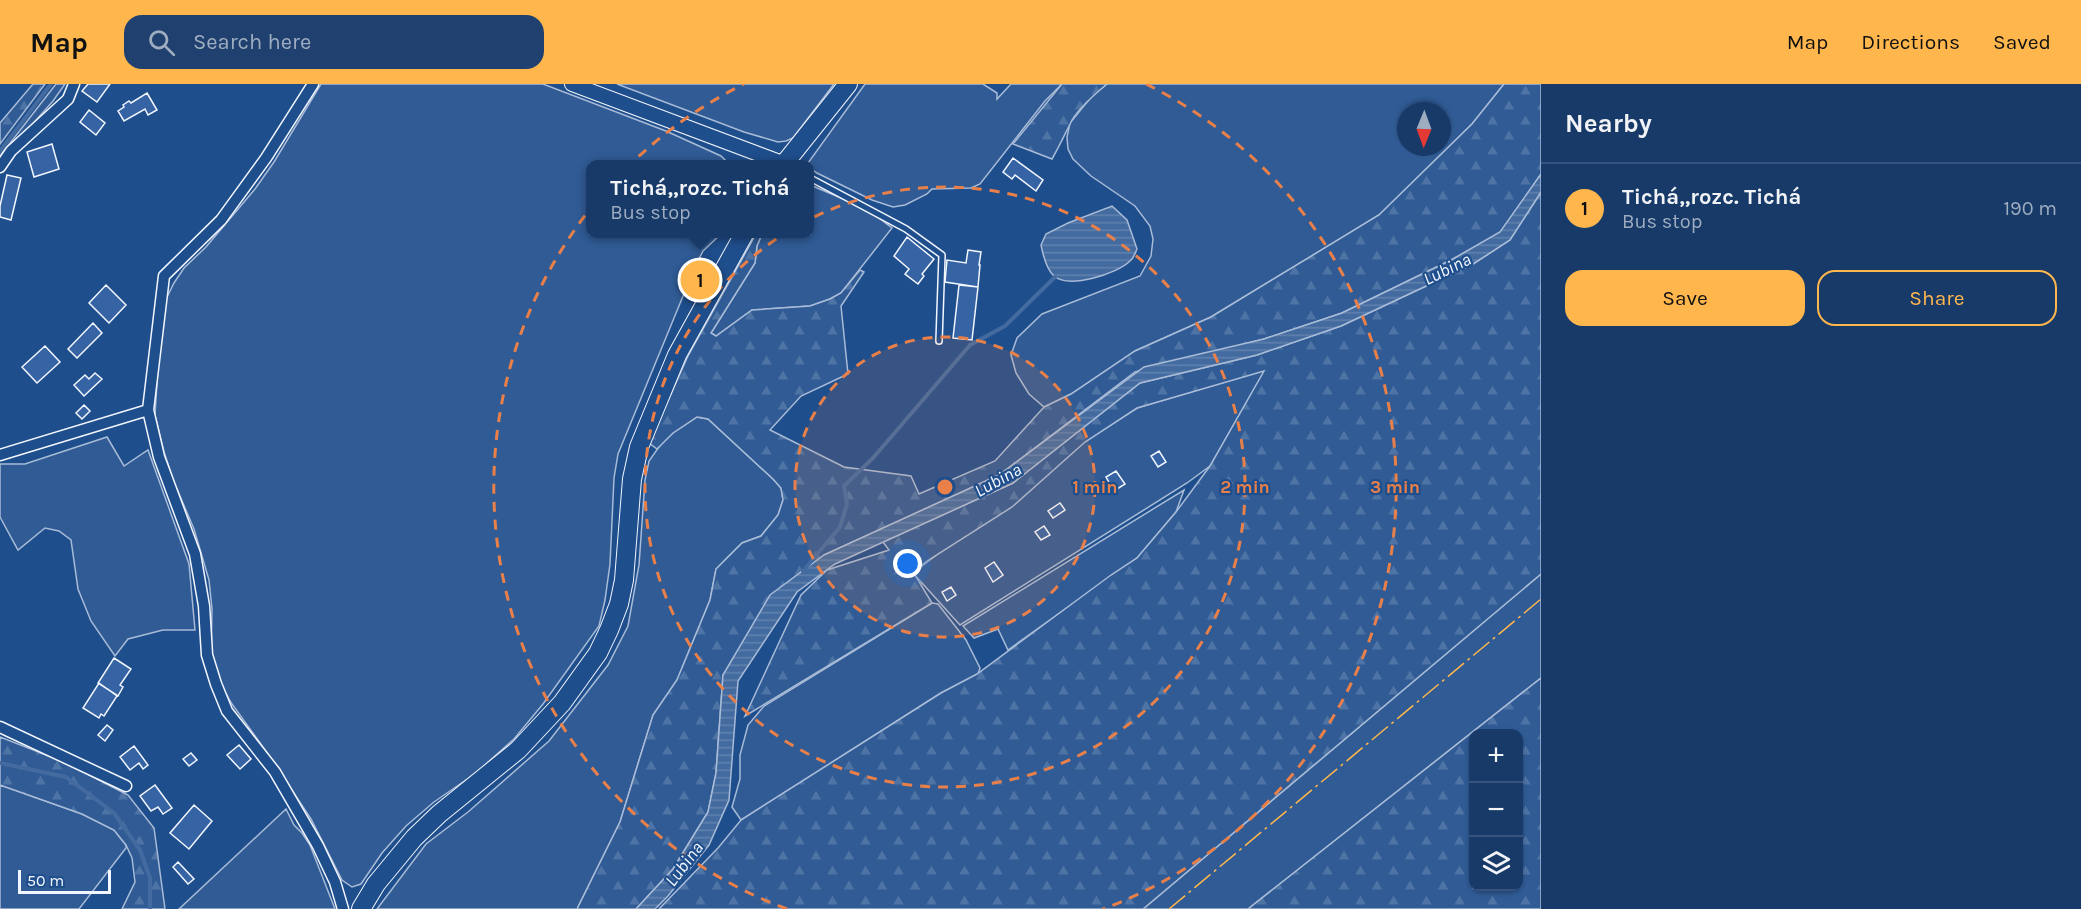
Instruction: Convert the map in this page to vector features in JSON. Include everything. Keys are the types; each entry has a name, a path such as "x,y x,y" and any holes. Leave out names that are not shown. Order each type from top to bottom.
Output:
{"main road":[{"path":"788,160 848,84"},
{"path":"361,909 376,884 414,838 439,813 526,742 562,703 598,653 616,613 624,580 632,479 639,447 677,355 742,238"}],"street":[{"path":"0,167 11,151 68,99 74,84"},
{"path":"314,84 266,158 221,220 164,276 148,410 159,457 195,554 204,606 207,655 216,684 227,711 275,772 318,846 343,909"},
{"path":"572,84 774,160"},
{"path":"0,455 148,410"},
{"path":"0,727 126,786"}],"lane":[{"path":"814,180 906,229 942,255 939,341"}],"shaded area":[{"path":"321,84 543,84 666,131 721,156 725,160 586,160 586,238 717,238 703,251 695,267 618,454 614,478 610,564 599,626 543,704 514,739 476,773 434,802 406,826 382,853 361,884 352,887 342,880 311,819 232,704 217,678 211,661 212,609 209,580 194,529 164,452 155,415 166,299 184,268 206,247 255,189"},
{"path":"617,84 834,84 793,138 778,142 744,132"},
{"path":"865,84 983,84 997,93 997,99 1011,84 1062,84 1045,101 980,184 971,188 932,189 905,205 893,207 872,200 817,173 814,171 814,160 810,160"},
{"path":"1107,84 1504,84 1472,124 1451,145 1451,102 1397,102 1397,156 1439,156 1379,215 1211,317 1135,351 1071,394 1044,407 1029,394 1016,373 1011,355 1017,338 1042,314 1140,276 1151,256 1153,239 1150,226 1135,206 1091,176 1073,159 1068,149 1067,137 1070,123 1092,96"},
{"path":"814,187 875,215 892,228 841,293 810,306 752,310 716,336 711,333 755,263 760,238 814,238"},
{"path":"1265,370 1210,466 1187,483 960,625 913,573 1084,442 1137,408"},
{"path":"697,417 708,419 773,479 781,488 783,500 778,515 761,536 742,543 716,569 710,600 677,680 653,715 620,822 577,909 377,909 426,844 468,812 549,741 608,665 628,626 639,565 645,480 649,461 661,444 673,433"},
{"path":"107,437 124,466 148,450 189,564 195,630 163,630 128,639 115,656 91,621 78,589 71,540 59,531 45,528 18,550 0,517 0,464 25,464"},
{"path":"1184,490 1176,512 1137,558 1008,650 998,629 974,638 963,626"},
{"path":"1541,574 1541,678 1476,729 1469,729 1469,735 1248,909 1143,909"},
{"path":"932,603 938,604 966,640 980,668 978,674 941,693 741,820 732,807 740,779 740,755 748,725 764,706"},
{"path":"0,785 82,814 114,830 126,845 79,909 0,909"},
{"path":"286,809 294,825 310,845 335,909 179,909"}],"green space":[{"path":"33,84 45,84 0,144 0,123"},
{"path":"56,84 65,84 0,161 0,156"},
{"path":"1062,84 1107,84 1077,113 1052,159 1013,144"},
{"path":"1504,84 1541,84 1541,174 1501,232 1453,259 1342,313 1264,339 1135,372 999,475 824,555 723,675 716,773 708,812 673,869 636,909 577,909 620,822 653,715 677,680 710,600 716,569 742,543 761,536 778,515 783,500 781,488 773,479 708,419 697,417 673,433 657,449 649,443 688,356 754,238 760,238 755,263 711,333 716,336 752,310 810,306 830,299 841,293 860,270 864,272 841,306 848,374 801,396 770,430 844,467 911,476 919,494 995,461 1044,407 1071,394 1135,351 1211,317 1379,215 1439,156 1451,156 1451,145 1472,124"},
{"path":"1541,192 1541,574 1143,909 659,909 718,848 741,820 941,693 977,674 1137,558 1176,512 1210,466 1264,371 1137,408 1085,442 1012,507 913,572 932,603 745,716 801,595 827,570 889,550 883,542 1013,483 1140,383 1257,355 1341,326 1473,264 1510,240"},
{"path":"1541,678 1541,909 1248,909 1469,735 1469,891 1523,891 1523,729 1476,729"},
{"path":"0,737 64,762 128,795 154,828 165,909 122,909 135,882 132,858 126,845 114,830 82,814 0,785"}],"water":[{"name":"Lubina","path":"1541,174 1541,192 1510,240 1473,264 1341,326 1257,355 1140,383 1013,483 835,564 797,592 738,681 729,800 709,845 655,909 636,909 673,869 708,812 716,773 723,675 770,595 824,555 999,475 1144,367 1264,339 1342,313 1453,259 1500,232"},
{"path":"1112,206 1127,220 1137,249 1132,258 1115,271 1093,278 1070,281 1054,276 1047,266 1041,245 1046,234"}],"building":[{"path":"88,84 110,84 97,102 82,91"},
{"path":"147,93 157,110 148,115 145,109 124,121 118,111 129,101 131,103"},
{"path":"89,110 105,123 96,135 80,122"},
{"path":"52,144 59,169 34,177 27,152"},
{"path":"1013,158 1043,180 1036,191 1015,175 1012,179 1003,172"},
{"path":"7,175 21,178 11,220 0,217 0,206"},
{"path":"907,237 934,259 922,274 924,276 918,284 905,274 909,269 894,256"},
{"path":"968,250 981,252 978,287 945,282 947,260 966,263"},
{"path":"106,285 126,305 109,323 89,303"},
{"path":"959,285 978,287 972,340 953,338"},
{"path":"93,323 102,333 77,358 68,349"},
{"path":"45,346 60,362 37,383 22,367"},
{"path":"95,373 102,379 84,396 74,385 85,375 89,379"},
{"path":"84,405 90,411 82,419 76,413"},
{"path":"1159,451 1166,462 1158,467 1151,456"},
{"path":"1116,471 1125,484 1114,491 1106,477"},
{"path":"1060,503 1065,510 1053,518 1048,511"},
{"path":"1044,526 1050,535 1041,540 1035,532"},
{"path":"994,562 1003,575 993,582 985,568"},
{"path":"951,587 956,595 947,601 942,592"},
{"path":"114,658 131,669 120,685 123,687 118,696 98,683"},
{"path":"99,683 117,696 104,716 101,714 99,718 83,708"},
{"path":"107,725 113,730 105,741 98,735"},
{"path":"239,745 251,759 240,769 227,755"},
{"path":"134,746 148,765 143,769 139,763 130,770 120,757"},
{"path":"191,753 197,760 189,766 183,759"},
{"path":"155,785 172,808 163,814 158,807 151,811 140,796"},
{"path":"194,805 212,821 189,849 170,833"},
{"path":"178,862 194,879 188,884 173,867"}],"waterway":[{"path":"0,151 51,84"},
{"path":"803,571 840,527 847,504 844,486 873,458 970,345 1005,326 1055,277"},
{"path":"0,763 66,777 114,813 140,850 150,878 150,909"}],"power":[{"path":"1169,909 1541,599"}],"place":[{"name":"Tichá,,rozc. Tichá","path":"700,280"}]}
